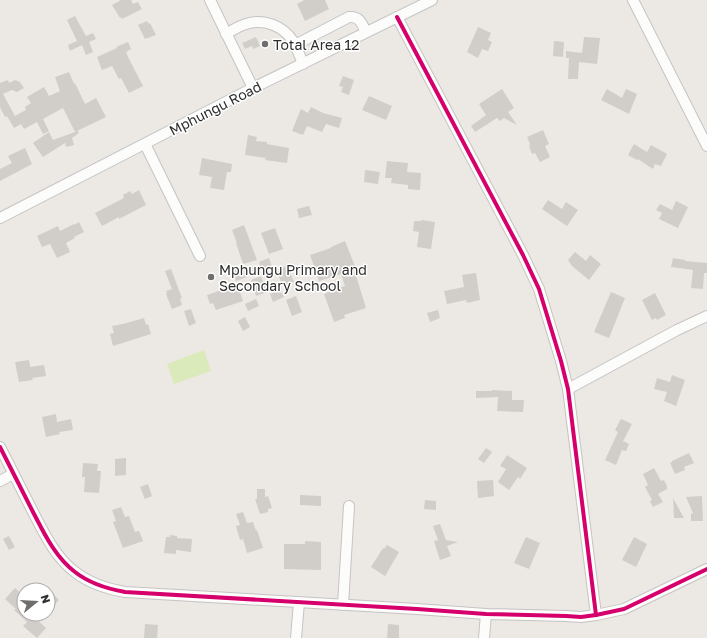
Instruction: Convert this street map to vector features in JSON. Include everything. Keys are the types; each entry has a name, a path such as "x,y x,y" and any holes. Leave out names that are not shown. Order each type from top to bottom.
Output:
{"street":[{"path":"210,0 253,88"},
{"name":"Mphungu Road","path":"0,218 253,88 432,0"},
{"path":"633,0 707,146"},
{"path":"295,45 352,16 359,20 366,32"},
{"path":"397,17 523,255 539,289 568,389 596,615"},
{"path":"226,34 247,24 262,22 277,27 289,36 295,45 303,64"},
{"path":"145,144 200,256"},
{"path":"568,389 677,330 707,316"},
{"path":"0,447 47,538 63,561 74,572 86,579 112,589 140,593 486,614 581,617 624,609 707,569"},
{"path":"0,481 14,474"},
{"path":"343,605 349,506"},
{"path":"296,638 299,602"},
{"path":"484,638 486,614"}],"green space":[{"path":"204,350 211,371 174,384 167,364"}],"building":[{"path":"121,0 131,0 133,4 138,2 142,9 122,19 112,5"},
{"path":"304,0 325,0 329,9 305,21 297,4"},
{"path":"75,16 86,36 93,33 96,39 89,42 93,52 86,55 82,45 70,51 68,45 77,41 67,20"},
{"path":"147,21 149,24 150,23 156,35 145,39 138,25"},
{"path":"478,27 491,33 488,40 492,42 488,51 482,49 478,58 467,52"},
{"path":"256,37 260,46 253,49 252,46 245,49 242,43"},
{"path":"584,37 600,38 597,64 579,62 578,79 568,79 569,58 566,58 566,51 582,53"},
{"path":"554,41 564,42 563,57 553,56"},
{"path":"128,42 131,49 126,52 143,86 129,93 121,78 119,79 112,66 102,70 97,57"},
{"path":"69,72 85,104 96,98 106,117 75,132 63,108 43,119 49,131 43,134 37,122 24,129 21,124 14,128 7,116 5,117 0,107 0,83 8,80 9,83 15,80 20,82 24,88 17,92 12,90 3,94 15,116 26,110 25,107 31,103 27,97 44,87 49,96 60,91 55,77"},
{"path":"343,76 354,80 349,95 341,92 343,87 339,86"},
{"path":"502,89 514,108 508,112 517,125 504,118 500,121 497,118 475,132 471,126 486,115 479,104"},
{"path":"607,89 622,98 626,89 637,94 629,114 601,100"},
{"path":"369,96 392,106 386,120 362,110"},
{"path":"311,107 323,113 342,118 339,128 326,124 322,132 307,126 303,135 292,131 301,109 308,113"},
{"path":"543,130 549,144 545,146 550,157 540,162 535,153 532,154 527,137"},
{"path":"78,131 79,133 72,138 74,145 66,147 65,143 43,157 33,143 49,132 53,140"},
{"path":"248,135 257,137 256,141 267,142 267,144 289,148 287,163 245,155"},
{"path":"634,144 647,152 651,145 667,154 661,166 655,164 653,169 638,159 637,160 628,155"},
{"path":"25,148 32,164 0,181 0,169 12,163 8,156"},
{"path":"202,158 232,164 231,172 227,172 224,190 210,188 212,177 199,175"},
{"path":"387,161 408,163 407,172 421,173 420,190 408,189 408,185 391,183 392,178 385,178"},
{"path":"365,170 380,172 378,184 364,182"},
{"path":"139,190 146,205 102,226 95,213 124,198 123,195 130,191 132,194"},
{"path":"548,200 562,209 566,202 578,210 567,226 542,209"},
{"path":"676,201 688,207 678,228 659,219 662,213 656,210 660,204 672,210"},
{"path":"309,206 312,215 299,218 297,209"},
{"path":"421,220 435,222 431,249 417,247 419,232 413,231 414,221"},
{"path":"79,222 84,232 66,243 70,252 57,258 50,244 42,247 37,236 58,226 60,231"},
{"path":"244,225 257,260 243,264 232,230"},
{"path":"275,228 283,249 269,254 261,233"},
{"path":"345,241 356,269 354,269 366,308 344,315 345,318 334,322 324,294 345,286 341,274 319,281 310,255 331,248"},
{"path":"575,252 586,261 590,255 601,264 589,280 572,266 568,260"},
{"path":"269,258 272,267 262,271 259,262"},
{"path":"673,258 685,261 707,263 707,273 704,273 703,289 691,288 693,270 671,267"},
{"path":"287,266 294,282 283,286 276,270"},
{"path":"244,267 247,277 236,281 233,270"},
{"path":"171,269 182,298 180,299 182,305 172,309 166,291 172,289 165,271"},
{"path":"476,273 480,300 467,303 466,300 447,304 444,291 464,287 462,275"},
{"path":"261,276 267,292 256,296 251,280"},
{"path":"237,283 243,301 216,310 213,303 210,304 207,295"},
{"path":"280,290 284,297 273,302 270,294"},
{"path":"611,292 625,298 609,338 594,332"},
{"path":"655,293 666,315 657,320 656,318 652,320 642,300"},
{"path":"296,296 302,312 292,316 286,300"},
{"path":"256,299 259,306 248,311 245,304"},
{"path":"191,309 196,323 189,326 184,311"},
{"path":"438,310 440,318 430,322 427,313"},
{"path":"245,317 250,327 243,331 238,321"},
{"path":"144,318 146,325 148,324 151,334 113,346 110,334 114,333 112,326"},
{"path":"29,360 30,367 44,365 46,376 19,382 15,362"},
{"path":"672,375 685,380 676,406 664,401 667,392 654,389 657,378 670,382"},
{"path":"476,391 512,391 512,400 524,400 523,412 497,411 498,397 476,398"},
{"path":"56,414 57,422 71,419 73,430 59,432 60,434 46,437 42,417"},
{"path":"621,419 632,424 623,441 629,444 626,451 622,450 616,465 605,460 618,432 615,430"},
{"path":"486,448 492,452 484,463 478,459"},
{"path":"689,453 694,463 684,467 685,470 675,474 670,463"},
{"path":"507,455 527,468 520,479 518,477 509,490 498,482 506,469 500,466"},
{"path":"126,458 126,475 115,476 115,459"},
{"path":"83,463 98,464 97,471 101,471 99,493 84,492 85,477 82,477"},
{"path":"654,468 661,481 664,480 667,489 658,494 663,502 653,507 650,501 652,500 645,487 648,485 643,474"},
{"path":"493,480 494,496 478,498 477,481"},
{"path":"148,484 152,496 145,499 140,487"},
{"path":"257,489 265,489 265,497 268,496 272,508 268,509 268,512 260,514 255,499 257,499"},
{"path":"300,495 321,496 321,506 300,505"},
{"path":"702,496 703,521 691,521 691,514 693,513 686,497"},
{"path":"673,498 684,518 674,518"},
{"path":"425,500 436,501 436,510 424,509"},
{"path":"121,507 125,517 129,516 135,532 139,531 143,541 123,548 113,522 116,521 112,510"},
{"path":"243,512 247,523 253,522 263,548 247,553 243,539 240,540 236,526 240,525 236,514"},
{"path":"440,524 446,540 458,542 447,546 451,556 440,560 434,541 438,540 433,526"},
{"path":"170,535 177,536 177,538 192,539 191,552 176,550 176,554 164,553 166,537 170,537"},
{"path":"9,536 15,547 9,550 3,539"},
{"path":"526,537 540,543 529,569 514,563"},
{"path":"634,537 647,544 636,567 622,560"},
{"path":"305,541 321,542 321,570 284,569 284,544 305,544"},
{"path":"387,545 399,552 385,576 371,567 383,548 384,549"},
{"path":"15,588 16,589 16,609 5,599"},
{"path":"27,622 40,622 46,628 37,638 23,626"},
{"path":"145,624 158,625 157,638 144,638"},
{"path":"388,624 399,625 399,638 387,638"}],"cycle path":[{"path":"397,17 523,255 539,289 568,389 596,615"},
{"path":"0,447 46,536 56,552 68,566 92,582 125,592 486,614 581,617 624,609 707,569"}],"place":[{"name":"Total Area 12","path":"265,44"},
{"name":"Mphungu Primary and Secondary School","path":"211,277"}]}
